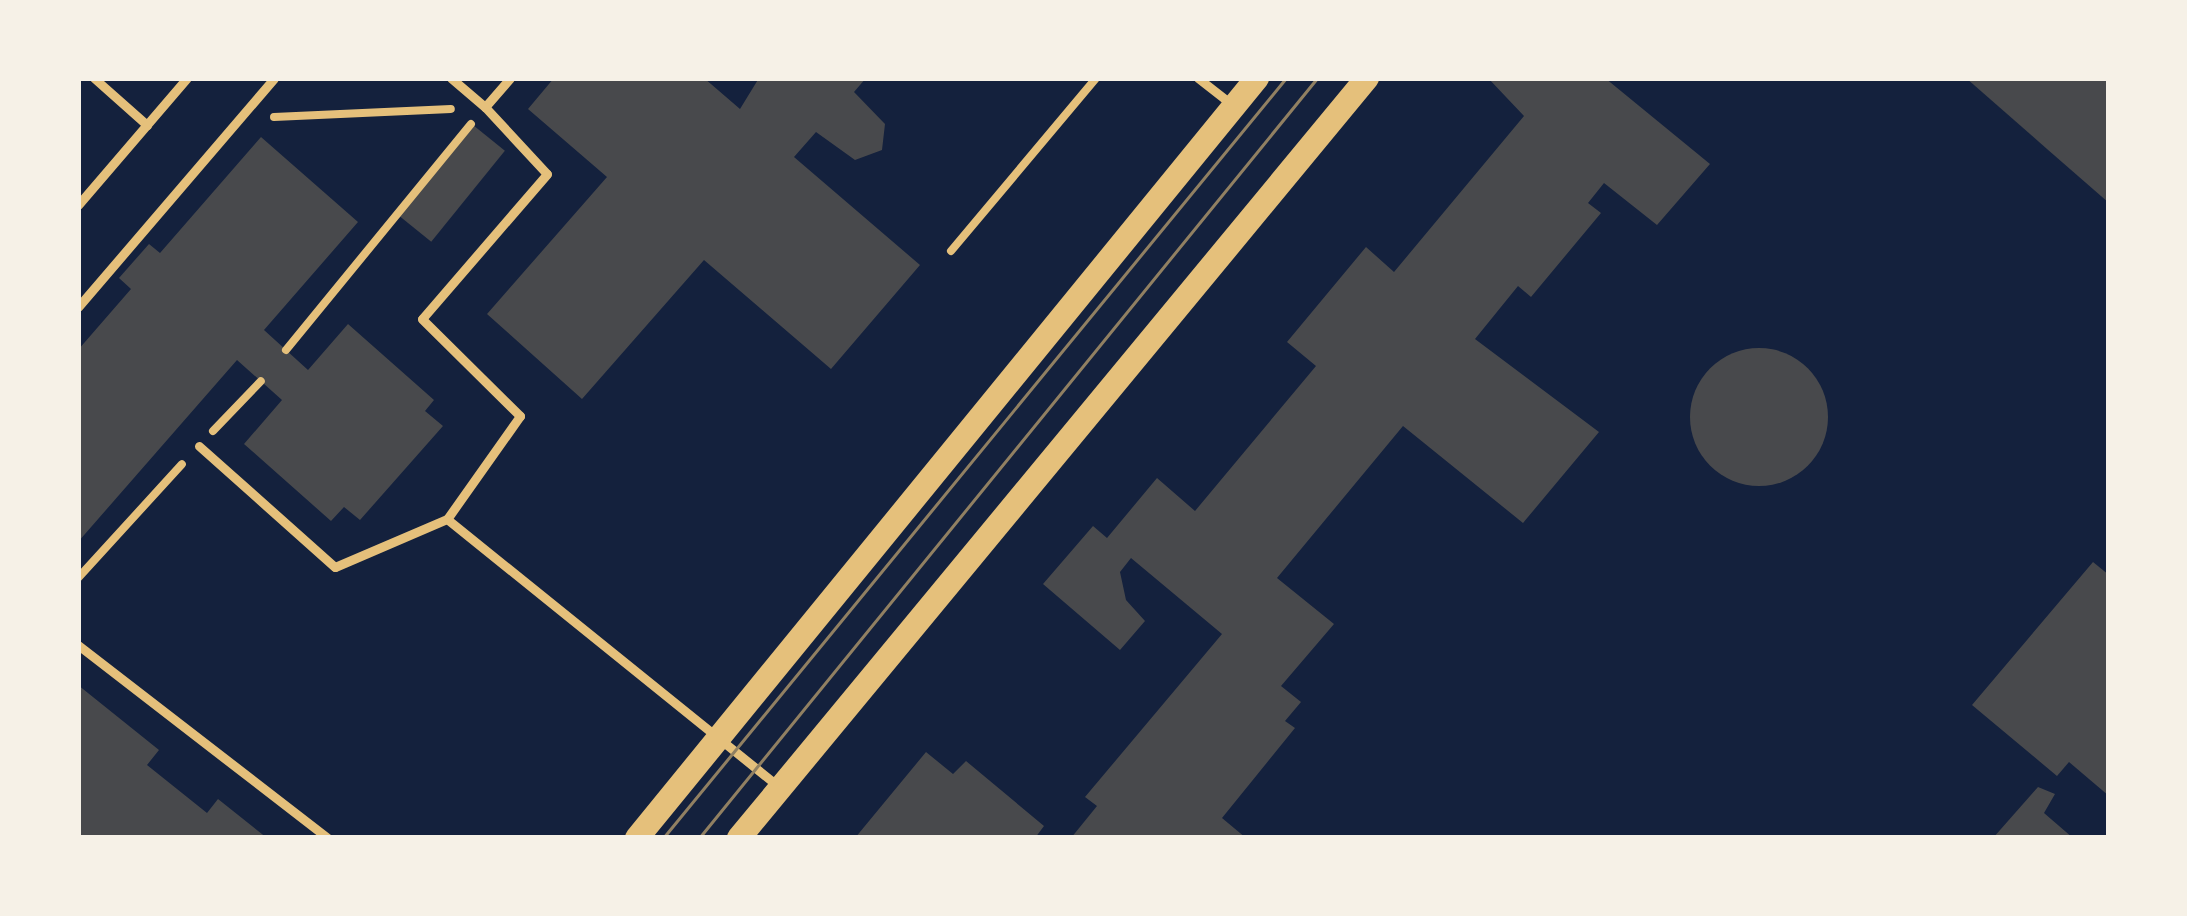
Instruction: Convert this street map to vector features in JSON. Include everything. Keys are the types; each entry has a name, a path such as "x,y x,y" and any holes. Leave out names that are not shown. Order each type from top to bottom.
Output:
{"main road":[{"path":"638,838 1258,78"},
{"path":"739,838 1367,78"}],"lane":[{"path":"94,78 147,125"},
{"path":"78,205 187,78"},
{"path":"78,307 274,78"},
{"path":"199,446 335,567 447,519 520,416 422,319 547,174 451,78"},
{"path":"485,107 510,78"},
{"path":"1198,78 1234,107"},
{"path":"447,519 780,788"},
{"path":"78,644 328,838"}],"path":[{"path":"951,251 1096,78"},
{"path":"238,119 485,107"},
{"path":"286,350 485,107"},
{"path":"78,578 261,380"}],"building":[{"path":"554,78 704,78 740,109 759,78 866,78 854,92 885,124 882,150 855,160 816,132 794,157 920,265 831,369 704,260 582,399 487,314 607,177 528,109"},
{"path":"1488,78 1605,78 1710,164 1657,225 1604,183 1588,203 1601,213 1531,297 1518,286 1475,339 1599,432 1523,523 1403,426 1277,578 1334,624 1281,686 1301,702 1285,721 1295,728 1222,818 1246,838 1071,838 1097,806 1085,797 1222,634 1131,558 1120,572 1126,600 1145,621 1120,650 1043,584 1093,526 1107,538 1157,478 1195,511 1316,366 1287,342 1366,247 1394,272 1524,116"},
{"path":"1966,78 2109,78 2109,203 2047,149"},
{"path":"473,125 505,151 431,242 399,216"},
{"path":"261,137 358,222 264,330 308,370 348,324 434,400 425,411 443,426 360,520 344,507 331,521 244,444 282,400 237,360 78,542 78,350 131,289 119,278 149,244 160,253"},
{"path":"1759,348 1785,353 1808,368 1823,391 1828,417 1823,443 1808,466 1785,481 1759,486 1733,481 1710,466 1695,443 1690,417 1695,391 1710,368 1733,353"},
{"path":"2093,562 2109,575 2109,796 2069,762 2057,776 1972,705"},
{"path":"78,685 159,750 147,765 207,813 218,799 267,838 78,838"},
{"path":"926,752 953,774 966,761 1044,826 1035,838 855,838"},
{"path":"2038,787 2055,794 2044,813 2073,838 1993,838"}],"tram line":[{"path":"663,838 1286,78"},
{"path":"699,838 1317,78"}]}
